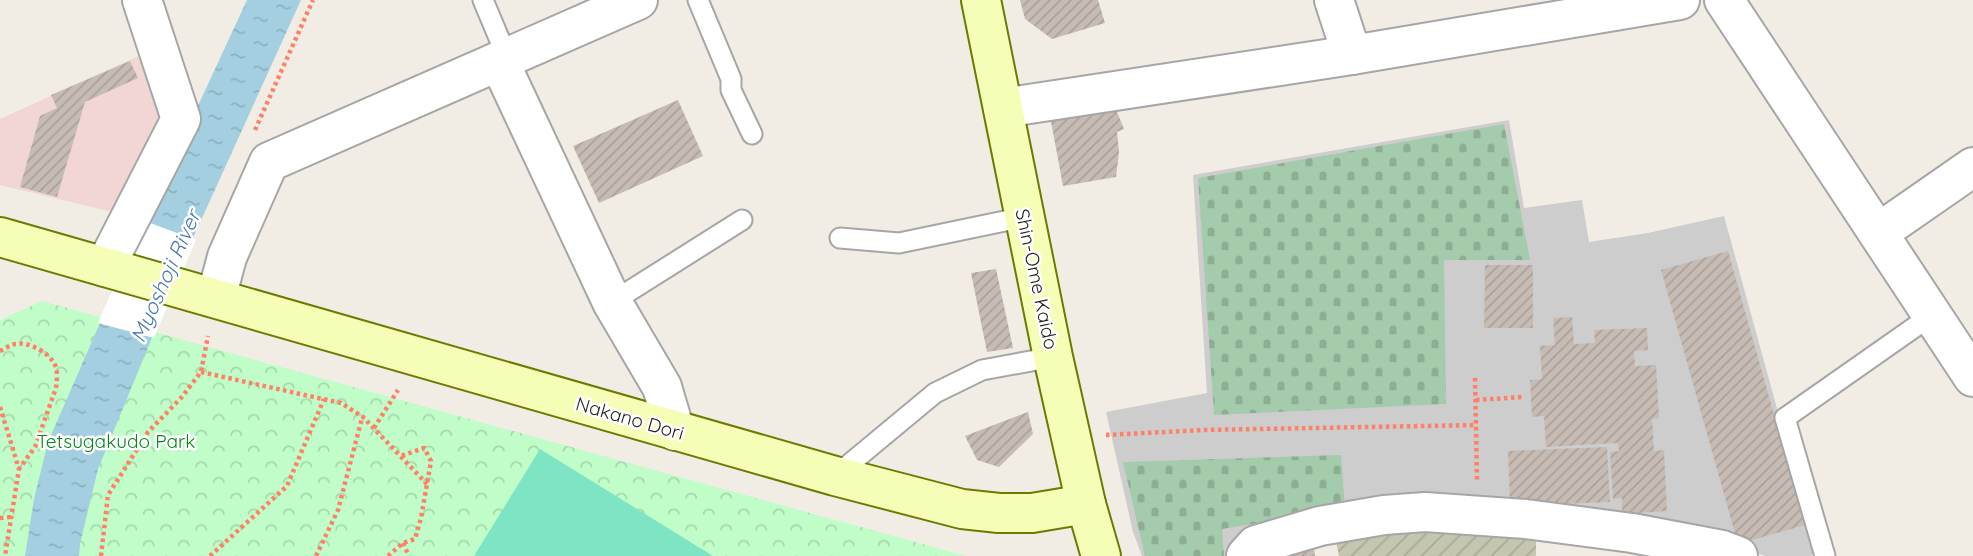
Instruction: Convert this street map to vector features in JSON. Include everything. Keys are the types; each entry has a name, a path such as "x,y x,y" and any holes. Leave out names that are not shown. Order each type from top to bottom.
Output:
{"main road":[{"name":"Shin-Ome Kaido","path":"981,0 1053,357 1086,504 1101,556"},
{"path":"3,242 113,269"},
{"name":"Nakano Dori","path":"113,269 675,431 962,509 1032,513 1086,504"}],"street":[{"path":"113,269 181,119 142,0"},
{"path":"216,298 227,257 269,162 638,0"},
{"path":"1334,0 1352,55"},
{"path":"1003,108 1352,55 1680,0"},
{"path":"1724,0 1973,377"},
{"path":"503,59 612,302 662,387 675,431"},
{"path":"1878,233 1973,167"},
{"path":"1247,556 1256,545 1321,526 1384,514 1426,512 1526,519 1632,533 1722,550 1738,556"}],"lane":[{"path":"483,0 503,59"},
{"path":"698,0 731,79 731,90 752,134"},
{"path":"840,238 899,243 1024,217"},
{"path":"612,302 742,220"},
{"path":"1825,556 1785,418 1933,315"},
{"path":"835,476 935,393 982,370 1053,357"}],"path":[{"path":"254,132 313,0"},
{"path":"101,556 108,495 148,432 181,398 201,372 208,337"},
{"path":"0,351 17,343 32,346 47,355 54,364 57,378 35,447 19,469"},
{"path":"201,372 341,402 363,417 427,484"},
{"path":"1475,378 1478,515"},
{"path":"374,428 398,390"},
{"path":"1476,400 1523,397"},
{"path":"209,556 287,486 324,399"},
{"path":"0,407 19,469 5,556"},
{"path":"316,556 338,510 363,417"},
{"path":"1101,435 1204,430 1477,425"},
{"path":"388,556 403,543 415,539 431,461 424,448 401,457"},
{"path":"0,518 11,517"},
{"path":"403,543 408,556"}],"shaded area":[{"path":"145,53 171,117 130,202 108,211 0,185 0,119"},
{"path":"1509,120 1524,208 1582,200 1589,242 1648,233 1724,216 1816,550 1811,556 1765,556 1725,541 1498,509 1235,556 1142,556 1133,532 1106,412 1207,393 1193,175"},
{"path":"1536,528 1536,556 1339,556 1334,532"}],"green space":[{"path":"1504,124 1530,260 1444,260 1446,404 1214,415 1198,178"},
{"name":"Tetsugakudo Park","path":"42,301 966,556 0,556 0,320"},
{"path":"540,449 713,556 474,556"},
{"path":"1341,455 1345,508 1222,529 1224,556 1145,556 1123,462"}],"water":[{"name":"Myoshoji River","path":"247,0 301,0 193,238 98,469 79,556 25,556 34,499 48,442 145,220"}],"pier":[{"path":"142,220 196,240 154,338 98,323"}],"building":[{"path":"1020,0 1098,0 1105,23 1052,39 1025,19"},
{"path":"130,61 138,78 85,102 57,197 20,187 40,116 57,108 51,95"},
{"path":"678,100 703,156 599,203 573,146"},
{"path":"1113,102 1124,129 1117,132 1119,152 1116,177 1063,186 1049,111"},
{"path":"1728,251 1805,525 1738,544 1661,270"},
{"path":"1485,265 1533,265 1533,328 1484,328"},
{"path":"996,269 1013,348 987,352 971,273"},
{"path":"1572,317 1574,344 1595,343 1594,330 1647,328 1648,350 1634,351 1635,366 1656,365 1659,418 1652,419 1654,451 1664,450 1667,511 1622,514 1622,498 1613,499 1610,452 1619,451 1618,443 1546,447 1544,416 1532,417 1530,380 1542,379 1540,346 1555,345 1553,318"},
{"path":"1028,412 1033,434 999,467 977,460 965,436"},
{"path":"1607,447 1610,502 1510,506 1508,451"},
{"path":"1313,540 1315,556 1265,556"}]}
